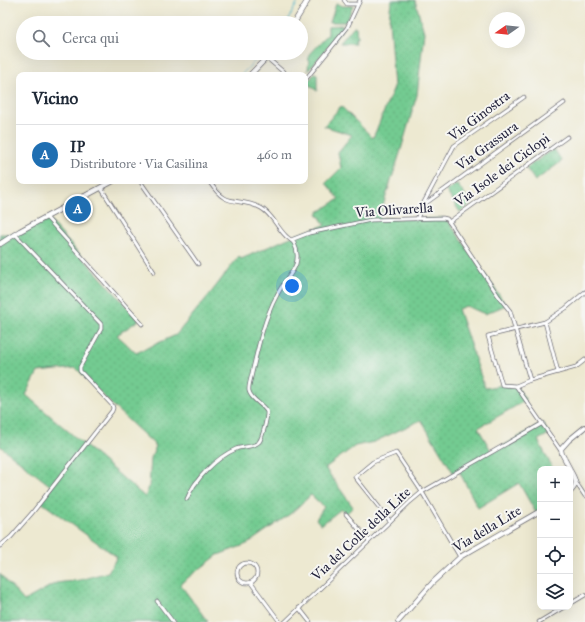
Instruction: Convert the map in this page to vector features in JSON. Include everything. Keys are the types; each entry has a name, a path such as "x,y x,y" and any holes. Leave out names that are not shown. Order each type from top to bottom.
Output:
{"main road":[{"path":"298,16 308,0"},
{"path":"253,72 265,60"},
{"path":"0,244 14,234 108,184"}],"street":[{"path":"344,0 347,4 358,4"},
{"path":"308,76 347,28 360,0"},
{"path":"269,60 283,72"},
{"name":"Via Ginostra","path":"417,219 422,206 454,146 524,97"},
{"name":"Via Grassura","path":"422,206 564,103"},
{"name":"Via Isole dei Ciclopi","path":"449,222 567,137"},
{"path":"142,184 198,264"},
{"path":"187,499 197,482 218,461 235,449 255,444 261,437 267,412 251,394 249,388 257,350 267,316 277,293 296,263 297,252 291,240 285,236 276,222 266,211 255,206 223,198 217,193 211,184"},
{"path":"101,188 154,272"},
{"path":"46,217 142,324"},
{"name":"Via Olivarella","path":"291,240 309,233 356,222 371,220 443,218 449,222 510,311 530,380"},
{"path":"0,546 11,537 32,513 113,408 112,405 80,371 80,367 101,329 101,324 14,234"},
{"path":"585,297 584,293 566,308 545,322 515,328 488,336 502,385 516,386 530,380 579,366 585,360"},
{"path":"545,322 558,372"},
{"path":"516,386 561,452 568,466"},
{"name":"Via del Colle della Lite","path":"285,622 422,492 542,423"},
{"path":"561,452 561,449 569,440 585,427"},
{"path":"390,521 355,477 373,462 396,453 422,492 460,557"},
{"path":"573,476 585,496"},
{"path":"573,490 576,483"},
{"name":"Via della Lite","path":"398,622 433,582 460,557 537,513"},
{"path":"346,514 369,541"},
{"path":"251,583 257,575 256,569 251,564 241,565 236,572 238,578 242,582 251,583 280,622"},
{"path":"573,602 585,595"},
{"path":"158,601 173,622"},
{"path":"299,608 310,622"},
{"path":"539,622 559,610"}],"green space":[{"path":"391,0 415,0 424,32 417,95 379,218 443,218 449,222 506,305 485,314 466,306 458,309 485,388 502,385 516,386 526,400 478,428 492,452 543,423 549,434 538,440 551,466 537,466 537,512 519,483 478,508 459,471 454,474 421,420 374,442 355,446 325,468 353,507 346,514 341,509 321,525 316,519 324,507 311,495 290,514 247,544 218,555 180,584 208,622 0,622 0,574 24,601 56,583 80,580 108,572 117,557 41,502 52,487 0,446 0,234 15,234 48,219 139,320 117,335 136,353 176,335 239,256 241,259 293,236 325,225 317,213 339,199 326,183 341,168 338,152 352,135 324,126 341,106 373,138 394,87 389,20","holes":["76,368 113,406 156,446 151,458 149,487 145,497 26,395 38,372"]},
{"path":"336,4 342,6 353,6 346,22 330,22"},
{"path":"343,25 340,32 308,71 309,54 328,34 328,26"},
{"path":"354,26 356,27 357,38 354,39 355,43 340,43"},
{"path":"315,73 317,74 317,91 308,84"},
{"path":"554,149 562,161 535,181 526,168"},
{"path":"457,184 471,204 460,212 446,191"}],"waterway":[{"path":"290,16 299,0"},
{"path":"244,72 256,60"}],"place":[{"name":"IP","path":"78,209"}]}
